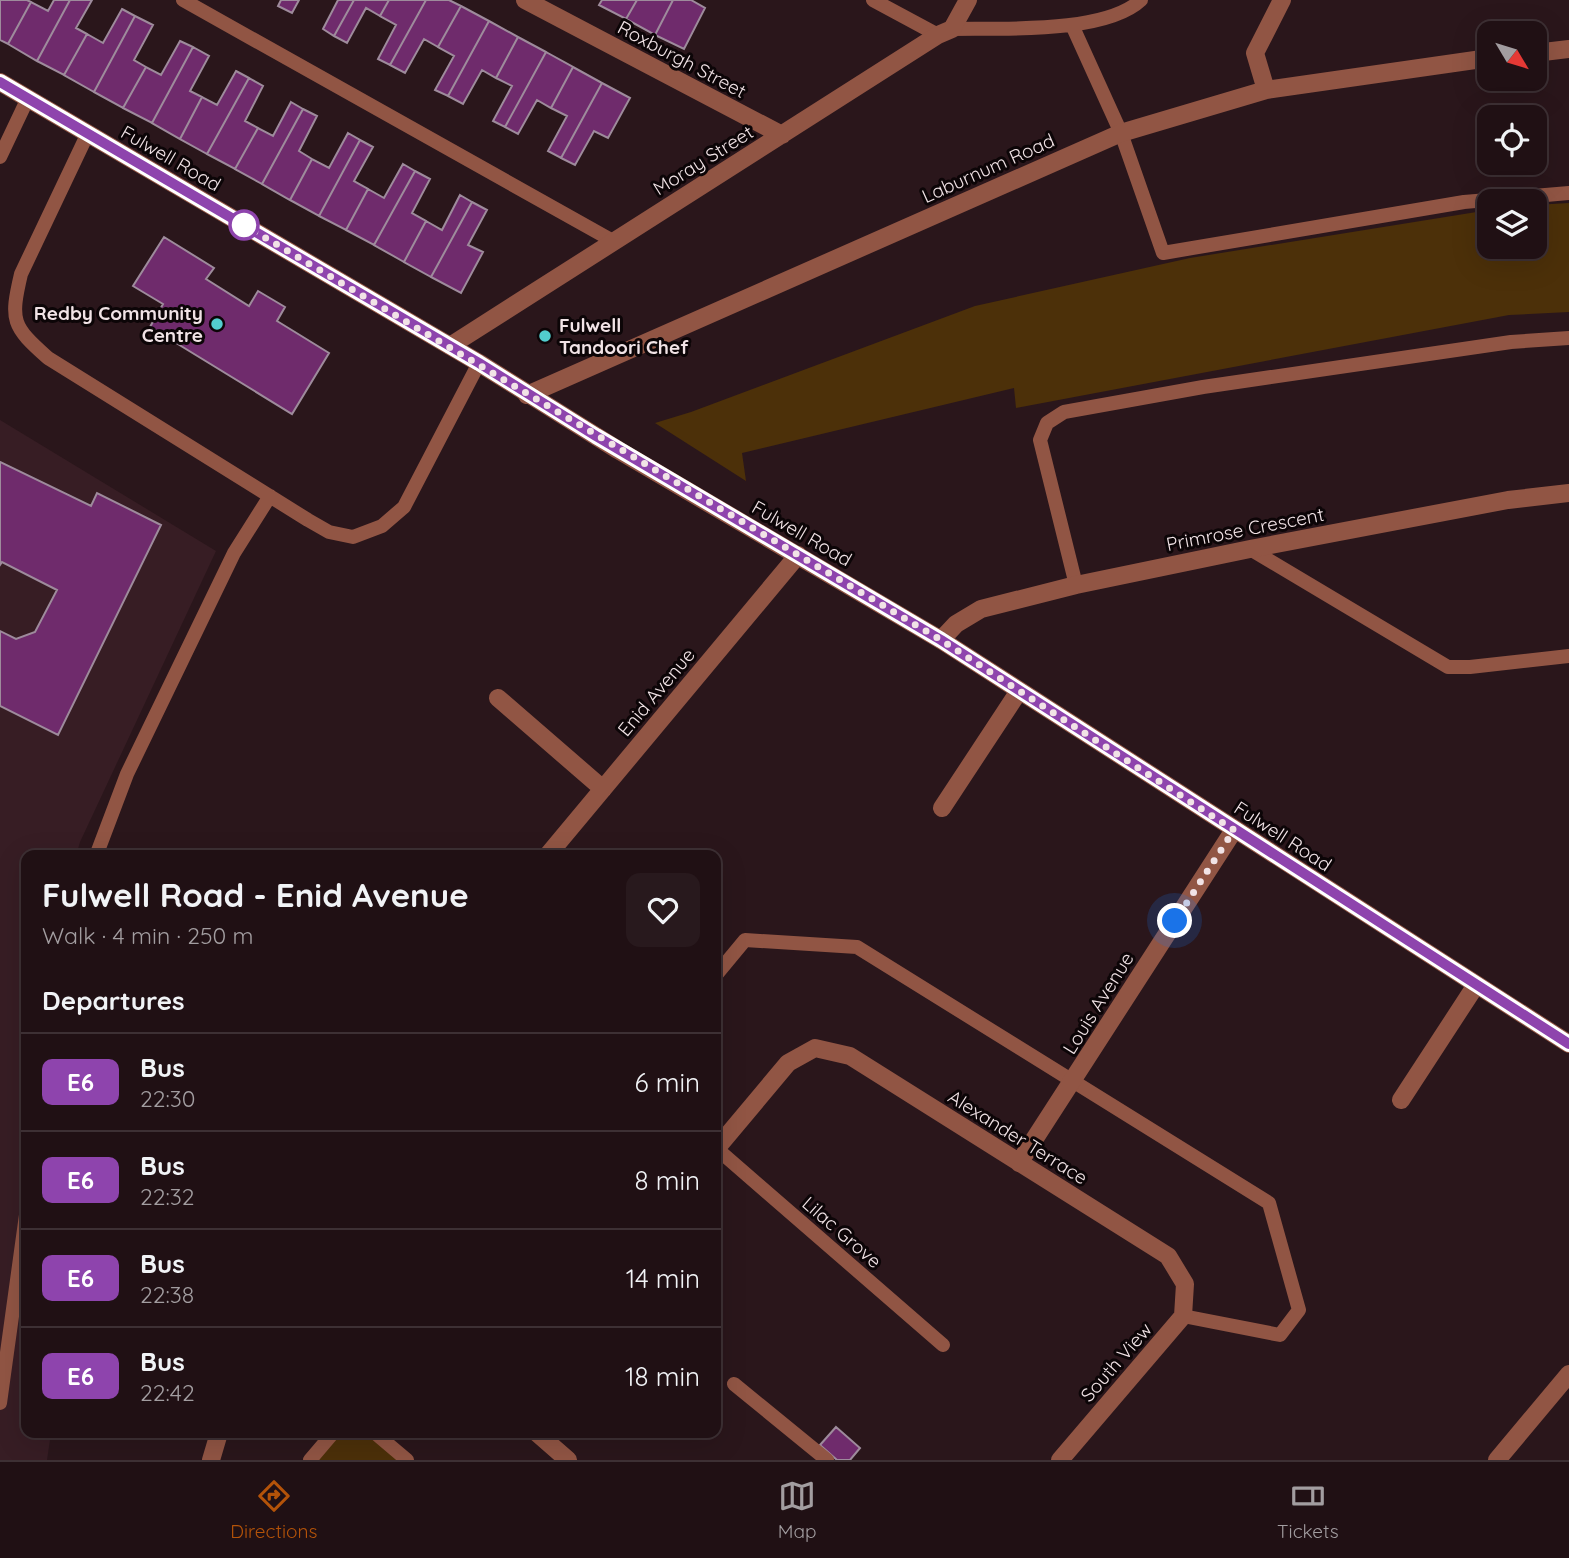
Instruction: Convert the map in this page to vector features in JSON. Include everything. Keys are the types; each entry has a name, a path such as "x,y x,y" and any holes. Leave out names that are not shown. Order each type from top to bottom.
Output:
{"street":[{"name":"Roxburgh Street","path":"525,0 782,135"},
{"name":"Moray Street","path":"450,346 945,32 968,0"},
{"path":"1266,90 1255,53 1282,0"},
{"path":"1547,52 1569,49"},
{"name":"Laburnum Road","path":"527,395 1121,132 1266,90 1477,60"},
{"name":"Fulwell Road","path":"0,82 479,363 527,395 941,640 1569,1044"},
{"name":"Primrose Crescent","path":"941,640 956,624 981,609 1076,585 1508,500 1569,493"},
{"name":"Enid Avenue","path":"552,850 798,555"},
{"path":"942,807 1019,691"},
{"path":"498,698 603,789"},
{"name":"Louis Avenue","path":"1019,1164 1234,830"},
{"path":"1401,1100 1476,985"},
{"name":"Alexander Terrace","path":"721,1142 788,1063 815,1048 850,1056 1168,1256 1185,1284 1183,1316"},
{"name":"South View","path":"1060,1460 1183,1316"},
{"path":"1497,1460 1569,1374"},
{"path":"211,1460 218,1438"},
{"path":"543,1438 568,1460"}],"lane":[{"path":"183,0 613,241"},
{"path":"873,0 945,32 1072,25 1131,10 1141,0"},
{"path":"1072,25 1121,132 1163,253 1464,202 1569,193"},
{"path":"0,157 27,98"},
{"path":"88,133 21,274 15,320 26,338 48,358 329,532 353,537 382,526 404,507 479,363"},
{"path":"1076,585 1040,440 1047,424 1064,412 1243,381 1511,342 1569,338"},
{"path":"98,850 139,750 234,553 270,496"},
{"path":"1250,549 1448,667 1569,656"},
{"path":"721,969 745,940 857,947 1269,1203 1299,1310 1280,1335 1183,1316"},
{"name":"Lilac Grove","path":"721,1152 943,1345"},
{"path":"0,1402 3,1355 21,1245"},
{"path":"734,1384 827,1460"},
{"path":"310,1460 329,1438"},
{"path":"380,1438 407,1460"}],"shaded area":[{"path":"1569,203 1569,312 1509,315 1016,408 1014,388 742,453 746,481 655,423 975,306 1190,258 1477,212 1477,259 1547,259 1547,204"},
{"path":"0,420 216,551 78,850 21,850 21,1438 50,1438 47,1460 0,1460"},
{"path":"329,1438 381,1438 407,1460 310,1460"}],"building":[{"path":"0,0 31,2 8,44 0,40"},
{"path":"54,0 70,0 37,61 8,44 31,2 48,11"},
{"path":"70,0 92,0 76,28 87,34 64,75 37,61"},
{"path":"281,0 299,0 292,13 278,6"},
{"path":"338,0 354,0 334,36 323,29"},
{"path":"354,0 389,0 380,16 366,8 347,43 334,36"},
{"path":"389,0 426,0 390,65 378,59 396,25 380,16"},
{"path":"426,0 449,0 461,6 438,47 424,39 405,73 390,65"},
{"path":"602,0 637,0 626,19 599,5"},
{"path":"637,0 673,0 655,35 626,19"},
{"path":"673,0 691,0 705,8 684,49 655,35"},
{"path":"461,6 489,21 448,96 435,90 454,56 438,47"},
{"path":"122,9 135,16 94,92 64,75 87,34 103,43"},
{"path":"135,16 153,25 134,60 146,67 123,108 94,92"},
{"path":"489,21 518,37 496,78 482,70 463,104 448,96"},
{"path":"518,37 546,52 505,127 493,121 512,86 496,78"},
{"path":"180,41 193,47 152,123 123,108 146,67 161,75"},
{"path":"193,47 209,56 190,91 202,97 180,139 152,123"},
{"path":"546,52 573,67 551,108 537,100 518,134 505,127"},
{"path":"573,67 602,83 561,158 548,151 567,116 551,108"},
{"path":"236,71 249,78 207,154 180,139 202,97 217,105"},
{"path":"249,78 263,86 245,121 258,128 235,169 207,154"},
{"path":"602,83 630,98 608,138 594,131 575,165 561,158"},
{"path":"291,102 303,109 262,184 235,169 258,128 273,136"},
{"path":"303,109 317,116 299,151 312,159 290,200 262,184"},
{"path":"348,133 360,140 319,216 290,200 312,159 329,168"},
{"path":"360,140 373,147 354,181 368,189 346,230 319,216"},
{"path":"403,164 415,171 374,245 346,230 368,189 384,198"},
{"path":"415,171 430,179 412,213 426,221 404,262 374,245"},
{"path":"460,195 472,202 431,277 404,262 426,221 442,230"},
{"path":"472,202 487,210 468,245 483,252 461,293 431,277"},
{"name":"Redby Community Centre","path":"164,237 214,268 206,279 249,306 258,291 285,307 277,321 329,353 292,414 150,327 163,304 133,286"},
{"path":"0,462 91,506 97,493 161,525 58,735 0,706 0,631 16,639 35,632 57,590 2,562 0,565"},
{"path":"836,1427 860,1448 850,1460 837,1460 820,1445"}],"bus line":[{"name":"E6","path":"0,82 479,363 527,395 941,640 1569,1044"}],"place":[{"name":"Redby Community Centre","path":"217,324"},
{"name":"Fulwell Tandoori Chef","path":"545,336"}],"route":[{"path":"244,225 941,640 1234,830 1175,921"}]}
